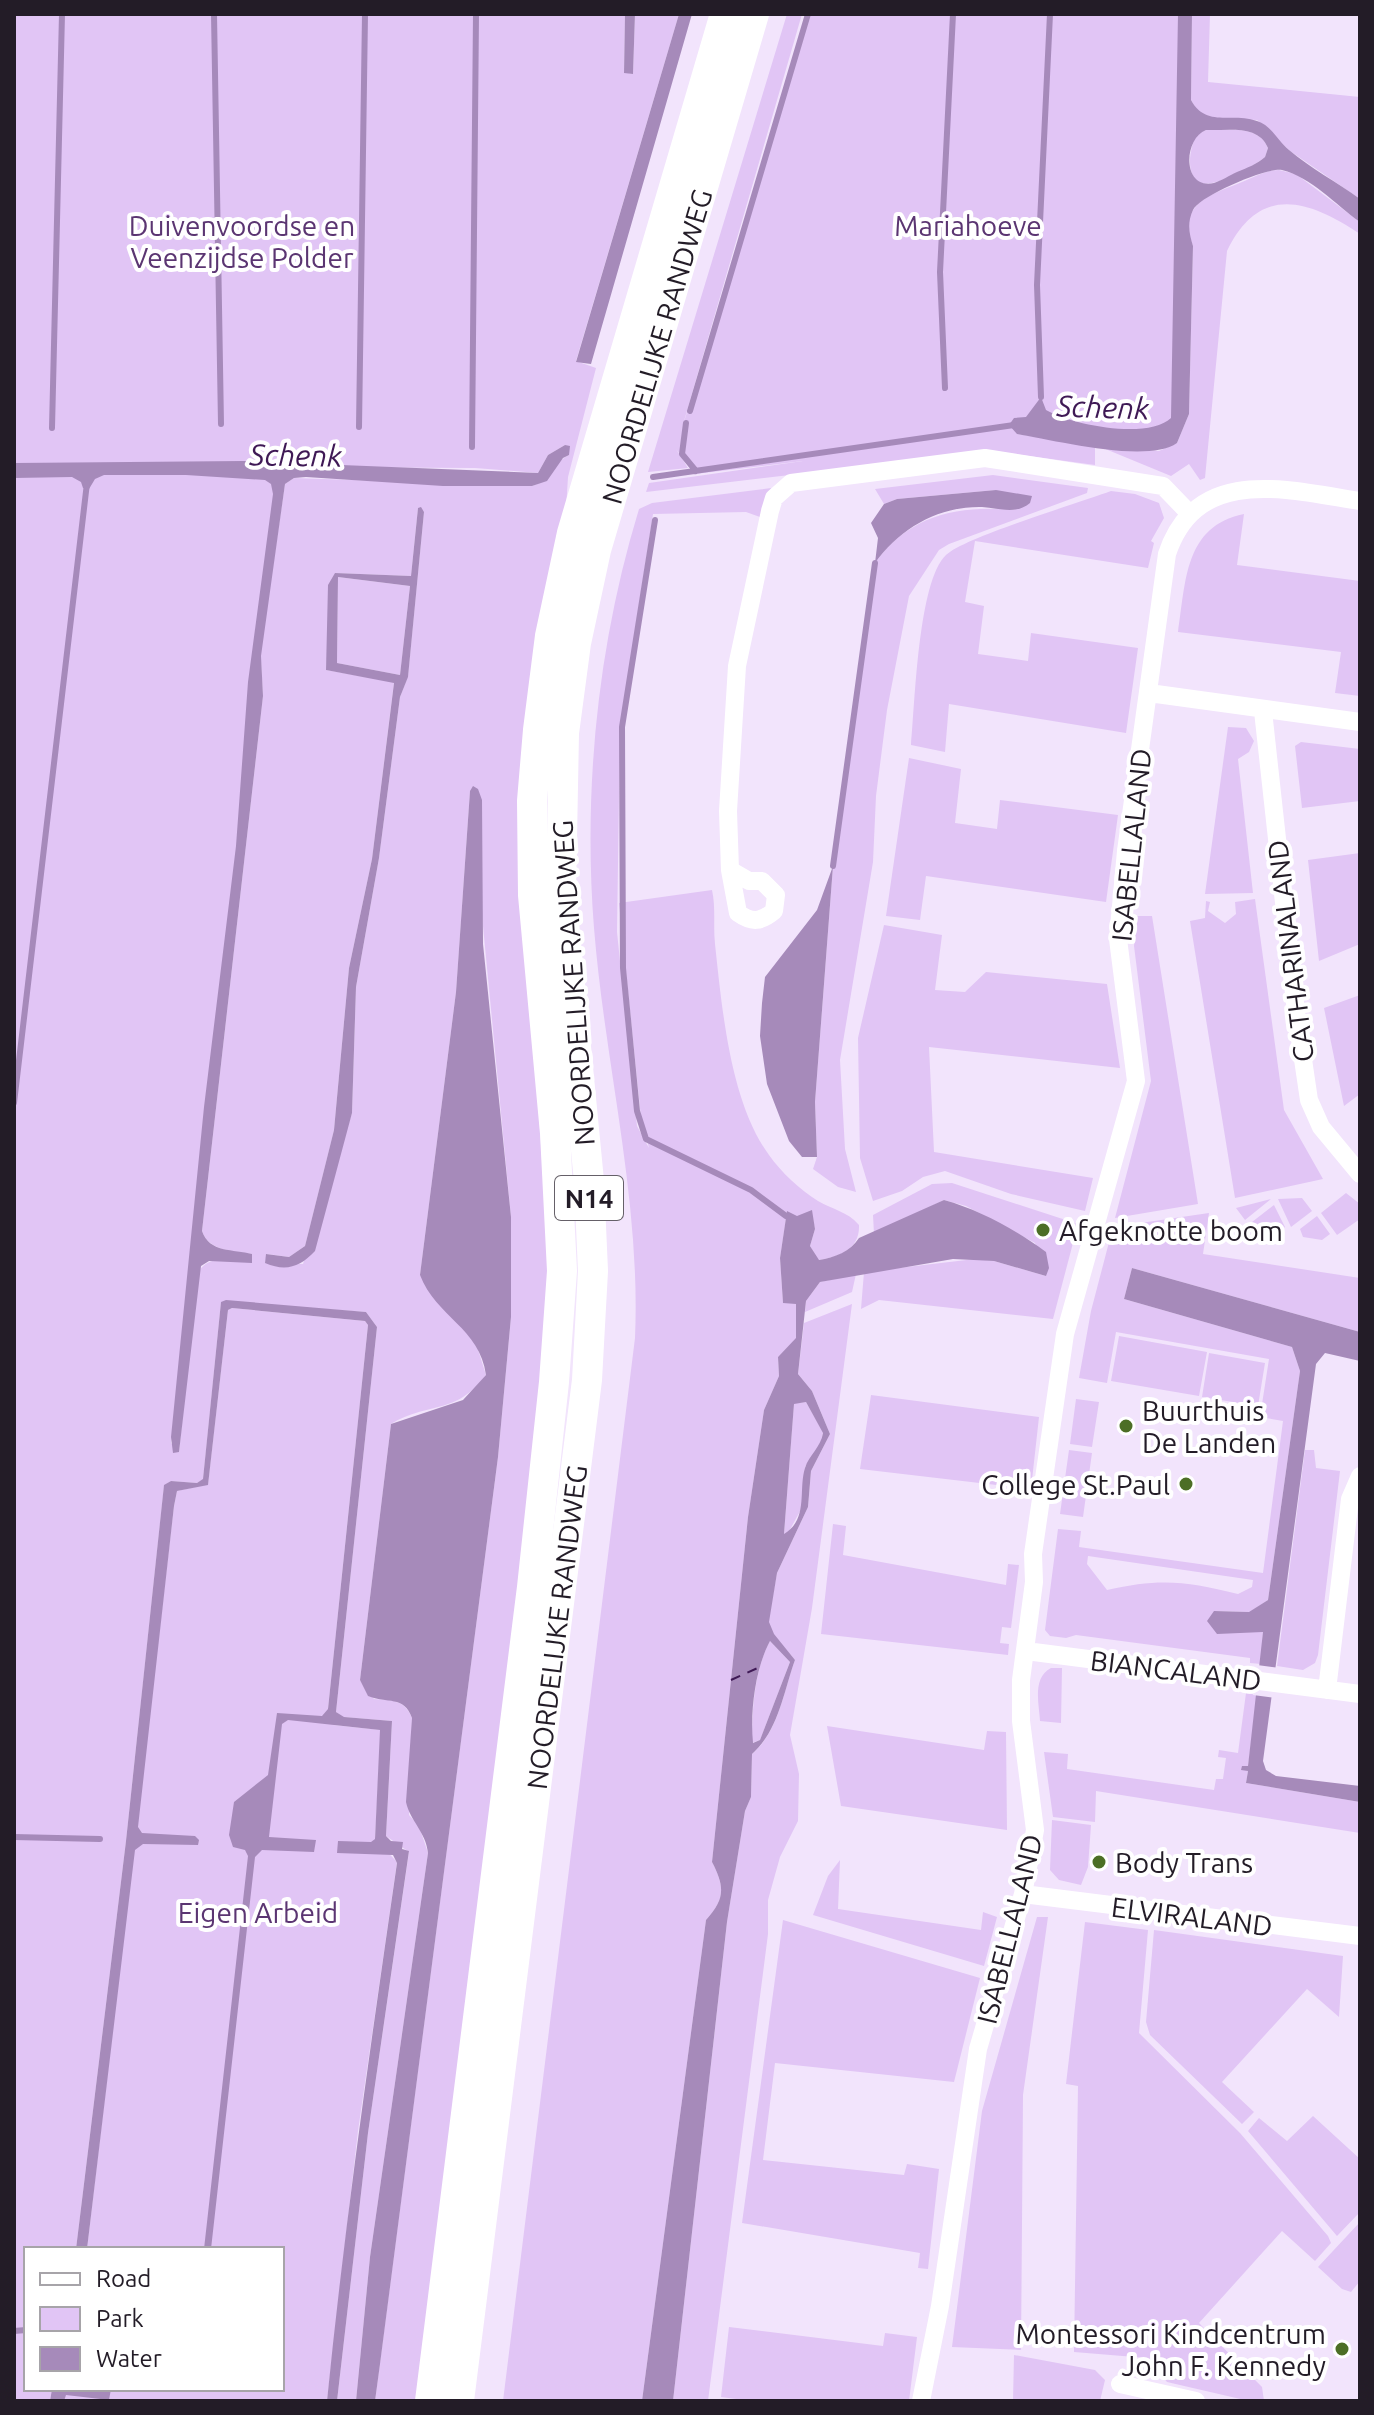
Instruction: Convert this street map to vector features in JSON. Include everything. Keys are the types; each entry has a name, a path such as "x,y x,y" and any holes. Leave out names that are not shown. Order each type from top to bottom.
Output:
{"main road":[{"name":"NOORDELIJKE RANDWEG","path":"430,2401 530,1602 561,1287 560,1188 533,895 532,801 538,730 550,636 572,533 725,14"},
{"name":"NOORDELIJKE RANDWEG","path":"459,2401 587,1380 593,1271 589,1181 561,892 564,733 576,643 596,550 754,14"}],"street":[{"path":"730,870 728,811 737,666 770,511 774,498 791,483 985,458 1163,486 1190,514 1211,497 1251,488 1360,501"},
{"name":"ISABELLALAND","path":"921,2401 940,2306 978,2049 1023,1894 1035,1818 1021,1721 1021,1680 1034,1582 1033,1554 1065,1334 1136,1081 1118,939 1164,566 1171,541 1190,514"},
{"path":"1149,693 1360,722"},
{"name":"CATHARINALAND","path":"1263,711 1296,1012 1309,1100 1321,1127 1360,1174"},
{"path":"1327,1690 1350,1499 1360,1476"},
{"name":"BIANCALAND","path":"1026,1651 1360,1694"},
{"name":"ELVIRALAND","path":"1023,1894 1360,1936"},
{"path":"1120,2384 1196,2401"}],"green space":[{"name":"Duivenvoordse en Veenzijdse Polder","path":"14,14 625,14 624,72 633,74 635,14 679,14 576,361 596,368 568,477 566,509 537,631 537,1082 549,1271 543,1398 416,2401 375,2401 498,1457 511,1317 511,1217 470,791 456,992 420,1275 475,1340 486,1375 463,1397 391,1424 360,1680 374,1699 402,1704 412,1718 409,1815 419,1826 428,1853 370,2257 356,2401 337,2401 368,2133 409,1852 386,1836 392,1721 343,1717 336,1712 377,1327 366,1312 221,1302 203,1480 197,1483 171,1481 164,1486 126,1841 76,2247 24,2247 24,2391 52,2391 50,2401 14,2401","holes":["565,445 569,455 544,480 532,486 294,478 285,484 264,627 281,467 475,468 538,473 548,455","418,508 424,512 408,676 400,697 379,858 356,987 352,1113 303,1264 265,1263 267,1254 289,1257 305,1246 334,1130 349,968 372,859 394,682 326,670 335,573 411,576","261,661 263,696 202,1231 205,1238 216,1246 252,1254 252,1262 214,1261 207,1263 197,1275 179,1452 171,1443"]},
{"name":"Mariahoeve","path":"787,14 802,14 680,435 808,14 1186,14 1175,440 1017,434 1095,446 1095,465 993,451 646,492 649,483 803,461 695,474 676,449 688,468 648,472"},
{"path":"1192,14 1210,14 1208,82 1360,97 1360,199 1290,151 1257,120 1210,118 1198,112 1191,100"},
{"path":"1206,130 1242,130 1257,135 1268,148 1265,157 1233,176 1212,183 1196,180 1190,166 1191,149 1197,134"},
{"path":"1279,170 1296,174 1360,222 1360,234 1322,212 1286,204 1269,207 1254,215 1240,230 1227,251 1205,478 1200,480 1189,464 1171,476 1103,448 1159,451 1177,443 1189,414 1193,246 1189,220 1193,210 1208,197 1260,174"},
{"path":"993,475 1088,488 1087,493 939,550 909,596 887,710 876,796 873,862 840,1060 845,1149 856,1192 838,1187 813,1169 817,1157 815,1102 833,866 875,563 904,533 937,516 974,509 1015,510 996,490 897,499 884,504 875,489"},
{"path":"771,488 760,517 746,512 653,514 620,728 617,932 637,1126 649,1148 641,1118 619,903 712,890 725,1025 745,1109 756,1133 779,1168 811,1197 854,1220 859,1225 858,1233 847,1250 818,1260 810,1246 815,1229 811,1211 797,1217 787,1212 780,1258 783,1303 796,1303 797,1338 778,1357 779,1376 764,1410 748,1517 712,1862 721,1892 717,1906 706,1920 642,2401 503,2401 635,1338 633,1235 599,979 591,875 593,769 604,664 613,611 639,509 652,503"},
{"path":"1111,491 1135,494 1159,503 1164,518 1151,541 1154,543 1148,568 975,541 965,602 984,606 978,654 1028,661 1031,633 1138,648 1126,733 949,704 945,752 911,745 924,616 929,590 946,555 975,539 998,530"},
{"path":"1244,514 1237,565 1360,581 1360,696 1335,693 1341,652 1178,632 1187,576 1199,543 1224,520"},
{"path":"338,577 410,586 400,675 337,663"},
{"path":"1228,727 1246,728 1254,741 1249,752 1238,759 1253,893 1205,894"},
{"path":"1301,742 1360,749 1360,801 1302,808 1295,746"},
{"path":"909,758 961,769 955,823 997,829 1000,800 1118,815 1106,902 926,876 920,920 886,916"},
{"path":"1360,853 1360,944 1319,961 1308,860"},
{"path":"1255,899 1284,1110 1323,1179 1235,1198 1190,921 1205,918 1206,901 1210,902 1208,911 1225,923 1236,914 1235,902"},
{"path":"1137,916 1152,916 1198,1204 1115,1218 1151,1081 1134,946"},
{"path":"884,925 942,935 935,990 965,992 986,972 1107,984 1120,1068 929,1047 934,1152 1093,1178 1085,1211 1011,1194 945,1171 923,1177 902,1191 873,1201 860,1158 858,1038"},
{"path":"1360,995 1360,1094 1344,1106 1324,1008"},
{"path":"952,1183 1078,1224 1053,1319 879,1300 861,1309 864,1272 975,1259 994,1261 1046,1276 1035,1243 966,1206 944,1200 874,1234 873,1215 932,1184"},
{"path":"1346,1193 1360,1204 1360,1219 1337,1235 1321,1213"},
{"path":"1302,1198 1312,1211 1291,1227 1278,1199"},
{"path":"1271,1199 1245,1220 1236,1208"},
{"path":"1274,1205 1285,1227 1276,1233 1257,1229 1252,1222"},
{"path":"1209,1213 1203,1254 1360,1278 1360,1332 1132,1268 1124,1299 1292,1347 1300,1371 1268,1600 1250,1612 1215,1611 1263,1632 1261,1664 1250,1663 1250,1658 1076,1635 1066,1638 1050,1636 1045,1630 1058,1529 1081,1531 1079,1547 1263,1573 1283,1421 1260,1417 1269,1359 1116,1332 1107,1383 1079,1378 1091,1311 1113,1227","holes":["1088,1556 1253,1580 1252,1587 1238,1594 1173,1583 1107,1590 1087,1564"]},
{"path":"1317,1216 1330,1234 1322,1240 1303,1237 1300,1229"},
{"path":"856,1274 852,1292 805,1312 806,1301 820,1282"},
{"path":"852,1304 812,1608 790,1735 799,1774 798,1821 780,1857 768,1900 768,1934 708,2401 673,2401 727,1922 745,1811 751,1797 752,1754 774,1723 795,1660 773,1634 768,1622 777,1573 808,1507 811,1471 830,1434 812,1391 798,1374 804,1323"},
{"name":"Eigen Arbeid","path":"228,1310 365,1321 368,1325 328,1709 333,1725 381,1730 375,1839 397,1862 358,2131 327,2401 64,2401 66,2391 284,2391 284,2247 87,2247 174,1506 177,1491 208,1484"},
{"path":"1119,1336 1207,1352 1199,1396 1111,1381"},
{"path":"1209,1353 1265,1363 1258,1406 1202,1397"},
{"path":"871,1395 1039,1417 1031,1489 860,1469"},
{"path":"1076,1399 1099,1402 1092,1447 1070,1444"},
{"path":"806,1402 823,1432 821,1443 805,1467 803,1506 788,1533 784,1534 794,1403"},
{"path":"1069,1450 1092,1453 1083,1517 1060,1514"},
{"path":"1305,1450 1314,1450 1316,1468 1340,1471 1318,1655 1315,1663 1303,1670 1277,1666"},
{"path":"833,1524 846,1526 843,1555 1006,1585 1008,1564 1019,1565 1011,1628 1002,1627 1000,1643 1009,1644 1008,1655 821,1634"},
{"path":"770,1641 790,1662 760,1740 752,1743 757,1677"},
{"path":"1051,1668 1062,1668 1061,1723 1040,1721 1039,1684"},
{"path":"1246,1693 1257,1695 1248,1767 1242,1767 1248,1771 1246,1783 1360,1802 1360,1833 1096,1791 1095,1822 1053,1817 1044,1752 1068,1754 1067,1769 1214,1790 1216,1779 1223,1779 1226,1758 1218,1757 1219,1750 1238,1753"},
{"path":"827,1726 984,1750 987,1731 1006,1732 1007,1830 841,1806"},
{"path":"1052,1820 1091,1825 1088,1867 1081,1885 1059,1880 1050,1870"},
{"path":"840,1860 838,1909 981,1930 983,1912 997,1917 984,1966 813,1915 828,1876"},
{"path":"1037,1917 1048,1917 1023,2095 1021,2350 952,2347 982,2111"},
{"path":"783,1920 980,1978 954,2082 775,2063 763,2160 904,2175 907,2164 939,2169 928,2269 918,2268 920,2253 742,2223"},
{"path":"1085,1922 1148,1930 1139,2033 1240,2133 1331,2243 1315,2261 1282,2231 1199,2323 1262,2387 1264,2401 1249,2401 1167,2382 1147,2358 1074,2352 1078,2086 1066,2084"},
{"path":"1154,1930 1343,1956 1339,2017 1307,1989 1222,2082 1254,2112 1242,2124 1150,2035 1146,2022"},
{"path":"1313,2116 1360,2159 1360,2212 1337,2236 1248,2131 1259,2118 1287,2141"},
{"path":"1360,2222 1360,2281 1351,2292 1342,2289 1318,2267"},
{"path":"729,2327 883,2346 885,2333 917,2337 909,2401 751,2401 721,2397"},
{"path":"1014,2355 1095,2370 1105,2380 1100,2401 1013,2401"}],"water":[{"path":"625,14 635,14 633,74 624,73"},
{"path":"679,14 692,14 591,364 576,362"},
{"path":"1178,14 1192,14 1191,100 1197,109 1212,117 1248,119 1266,126 1297,157 1360,199 1360,222 1313,185 1282,170 1263,173 1234,184 1207,197 1193,210 1189,224 1193,246 1189,414 1177,443 1163,449 1145,451 1100,449 1017,434 1009,425 1014,418 1026,417 1041,397 1046,410 1091,425 1145,428 1160,425 1171,418","holes":["1206,130 1242,130 1257,135 1268,148 1265,157 1217,182 1204,183 1196,179 1189,162 1193,143"]},
{"path":"565,445 570,446 569,455 563,458 547,481 532,486 443,486 306,477 294,478 285,484 261,656 263,696 202,1231 216,1247 252,1254 252,1263 209,1261 201,1266 179,1452 173,1453 171,1437 204,1107 236,846 248,682 273,494 271,484 265,480 186,475 104,475 95,479 89,489 83,488 81,482 72,477 14,478 14,463 244,461 538,473 548,455"},
{"path":"996,490 1032,496 1030,503 1019,509 966,508 936,515 896,539 875,563 878,538 871,523 884,504 897,499"},
{"path":"421,507 424,512 408,677 400,697 379,858 356,987 352,1113 315,1251 298,1264 280,1267 265,1263 266,1254 289,1257 305,1246 334,1130 349,968 372,859 394,683 326,670 328,585 335,573 411,576 418,508","holes":["338,577 410,586 400,675 337,663"]},
{"path":"473,786 478,789 482,800 483,944 511,1217 511,1317 498,1457 375,2401 356,2401 370,2257 428,1853 406,1802 412,1718 400,1703 368,1696 360,1680 391,1424 463,1400 486,1375 475,1345 436,1302 420,1275 456,992 470,791"},
{"path":"833,866 815,1102 817,1157 802,1157 789,1141 767,1084 760,1036 762,1003 765,977 817,910"},
{"path":"944,1200 984,1215 1022,1236 1046,1252 1049,1268 1046,1276 994,1261 953,1259 820,1282 806,1301 798,1374 812,1391 830,1434 811,1471 808,1507 777,1573 769,1622 774,1634 795,1660 774,1722 752,1754 751,1797 745,1811 727,1922 673,2401 642,2401 706,1920 717,1906 721,1892 712,1862 748,1517 764,1410 779,1376 778,1357 796,1338 796,1304 783,1303 780,1258 787,1211 797,1216 812,1210 815,1229 810,1246 819,1260 842,1253 859,1238","holes":["806,1402 823,1433 805,1468 797,1520 784,1534 794,1404","770,1641 790,1662 760,1740 753,1743 755,1691"]},
{"path":"1132,1268 1360,1332 1360,1361 1325,1353 1316,1364 1263,1761 1266,1770 1276,1776 1360,1786 1360,1802 1246,1783 1248,1771 1241,1770 1242,1766 1248,1766 1263,1632 1217,1634 1207,1621 1214,1611 1249,1612 1268,1600 1300,1371 1292,1347 1124,1299"},
{"path":"221,1302 366,1312 377,1327 336,1712 344,1717 392,1721 386,1836 391,1841 403,1842 402,1849 409,1851 368,2133 337,2401 327,2401 334,2334 397,1863 393,1855 337,1853 338,1841 371,1842 375,1839 380,1730 288,1720 282,1724 269,1837 316,1840 314,1852 262,1850 255,1857 211,2247 204,2247 248,1856 245,1850 233,1847 229,1835 234,1802 268,1775 277,1713 322,1716 328,1709 368,1325 365,1321 228,1310 208,1485 177,1491 174,1506 138,1827 142,1833 195,1836 199,1840 198,1845 143,1844 135,1850 87,2247 76,2247 126,1841 164,1485 171,1481 197,1483 203,1479"},
{"path":"52,2391 111,2391 109,2400 66,2395 64,2401 50,2401"}],"pier":[{"path":"1257,1665 1280,1668 1276,1698 1253,1695"}],"waterway":[{"path":"52,428 62,14"},
{"path":"214,14 221,424"},
{"path":"359,427 365,14"},
{"path":"472,447 476,14"},
{"path":"690,411 808,14"},
{"path":"945,388 940,272 953,14"},
{"path":"1041,397 1037,285 1050,14"},
{"path":"686,423 682,454 696,471"},
{"name":"Schenk","path":"653,477 1014,425"},
{"path":"14,1103 87,483"},
{"path":"655,520 622,727 623,968 637,1111 646,1139 751,1190 786,1216"},
{"path":"833,866 875,563"},
{"path":"14,1837 100,1839"},
{"path":"14,2331 24,2330"}],"ferry route":[{"path":"731,1680 762,1666"}],"place":[{"name":"Afgeknotte boom","path":"1043,1230"},
{"name":"Buurthuis De Landen","path":"1126,1426"},
{"name":"College St.Paul","path":"1186,1484"},
{"name":"Body Trans","path":"1099,1862"},
{"name":"Montessori Kindcentrum John F. Kennedy","path":"1342,2349"}]}
